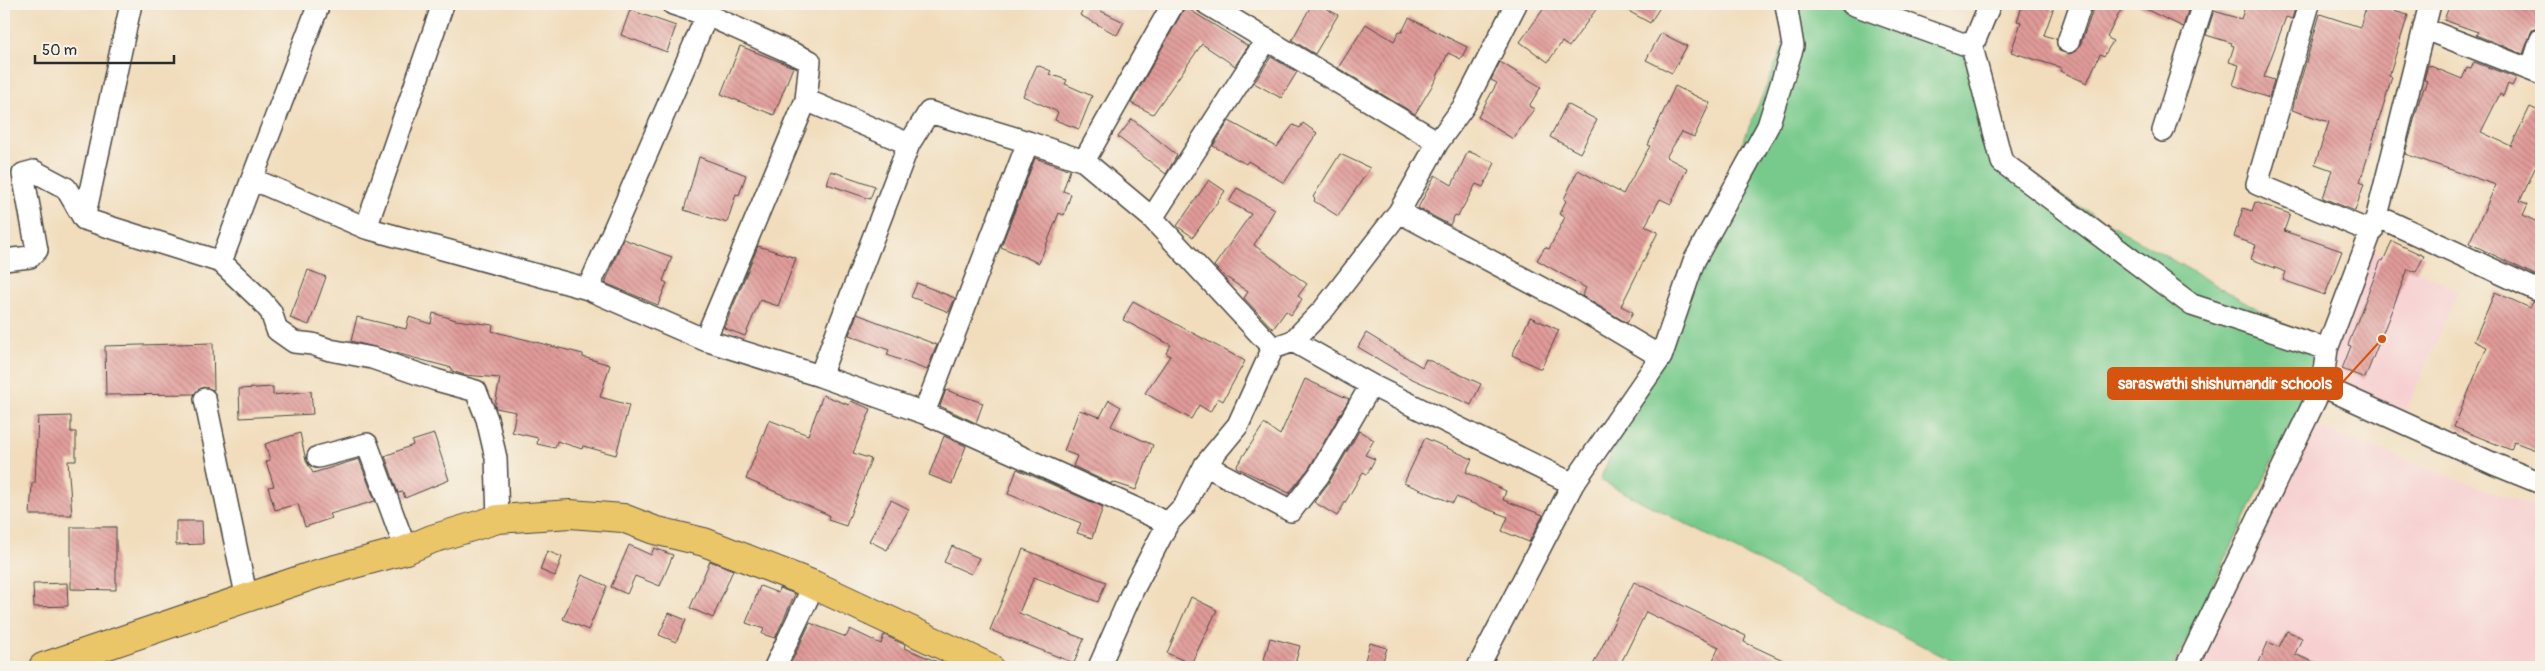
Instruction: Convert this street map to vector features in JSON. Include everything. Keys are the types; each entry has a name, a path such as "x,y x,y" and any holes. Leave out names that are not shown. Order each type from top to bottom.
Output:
{"main road":[{"path":"43,667 317,574 406,550 432,539 498,519 570,514 623,518 654,530 704,542 814,585 989,667"}],"street":[{"path":"84,219 131,4"},
{"path":"221,262 319,4"},
{"path":"366,228 443,4"},
{"path":"673,4 707,15 810,61 806,100 705,340"},
{"path":"1084,161 1173,4"},
{"path":"1099,667 1133,590 1168,523 1185,505 1205,465 1238,425 1273,348 1293,341 1324,308 1399,212 1438,142 1464,106 1516,4"},
{"path":"1478,667 1573,484 1661,358 1694,260 1768,126 1793,46 1786,4"},
{"path":"1852,4 1972,48"},
{"path":"1990,4 1972,48 2002,162 2192,304 2327,349"},
{"path":"2068,42 2081,4"},
{"path":"2163,131 2203,4"},
{"path":"2309,4 2257,184 2374,224 2541,292"},
{"path":"2186,667 2322,386 2327,349 2374,224 2430,4"},
{"path":"1217,6 1267,40 1438,142"},
{"path":"588,290 707,15"},
{"path":"2425,29 2536,72 2541,39"},
{"path":"1152,218 1267,40"},
{"path":"806,100 909,144"},
{"path":"820,376 909,144 929,112 1084,161 1152,218 1273,348"},
{"path":"924,413 1028,142"},
{"path":"4,260 30,256 37,250 23,174 34,171 66,188 84,219 221,262 271,312 277,330 294,342 312,344 330,350 372,358 436,380 476,391 487,419 496,458 498,519"},
{"path":"252,179 366,228 588,290 705,340 820,376 924,413 1168,523"},
{"path":"1399,212 1575,306 1661,358"},
{"path":"1293,341 1372,385 1573,484"},
{"path":"1205,465 1291,511 1319,475 1372,385"},
{"path":"2322,386 2494,464 2541,483"},
{"path":"205,399 247,598"},
{"path":"318,457 367,444 406,550"},
{"path":"776,667 814,585"}],"shaded area":[{"path":"2365,246 2458,290 2401,423 2307,388"},
{"path":"2296,419 2541,510 2541,667 2185,667"}],"green space":[{"path":"1801,4 1852,4 1972,47 2002,162 2327,349 2173,667 1964,667 1600,480"}],"building":[{"path":"1086,4 1124,22 1117,35 1080,15"},
{"path":"1312,4 1318,4 1338,15 1315,54 1292,40"},
{"path":"1547,4 1600,4 1569,47 1562,42 1548,62 1520,42"},
{"path":"1616,4 1662,4 1650,23"},
{"path":"2023,4 2055,4 2044,35 2056,39 2059,51 2070,54 2080,46 2095,4 2124,4 2107,37 2113,41 2104,56 2100,54 2087,83 2060,71 2062,68 2011,52 2021,22 2017,21"},
{"path":"2135,4 2190,4 2183,27"},
{"path":"2246,4 2296,4 2292,19 2286,17 2264,77 2274,80 2269,98 2233,85 2239,65 2229,62 2234,46 2231,45 2232,43 2206,35 2214,11 2241,19"},
{"path":"2367,4 2408,15 2389,76 2392,77 2360,182 2364,184 2355,211 2323,198 2332,170 2315,164 2329,122 2292,110 2320,14 2360,27"},
{"path":"2450,4 2541,4 2541,27 2532,30 2523,54 2476,35 2478,32 2444,20"},
{"path":"1185,7 1248,46 1235,66 1202,44 1153,114 1131,103"},
{"path":"630,10 676,26 667,52 621,35"},
{"path":"1409,18 1467,47 1461,59 1448,53 1435,81 1415,114 1338,68 1366,24 1394,41 1399,31 1402,32"},
{"path":"1661,33 1687,46 1672,73 1646,60"},
{"path":"740,46 793,67 774,115 721,94"},
{"path":"1271,57 1297,72 1281,98 1254,83"},
{"path":"1500,62 1541,87 1529,106 1534,109 1513,139 1478,117 1497,83 1491,80"},
{"path":"2474,62 2516,78 2512,86 2508,84 2503,96 2500,94 2481,132 2511,146 2530,107 2541,112 2541,155 2520,201 2528,204 2523,215 2541,224 2541,278 2469,243 2496,185 2405,154 2420,98 2427,81 2424,80 2428,65 2462,79 2467,68 2471,69"},
{"path":"1037,65 1051,71 1049,74 1067,80 1065,84 1092,96 1079,129 1055,120 1058,112 1023,96"},
{"path":"1675,86 1710,103 1694,137 1682,132 1666,157 1687,168 1671,204 1660,199 1645,226 1658,232 1621,306 1633,312 1627,323 1582,296 1586,288 1537,260 1545,247 1549,249 1565,217 1559,214 1578,170 1623,194 1650,146 1648,145"},
{"path":"1567,104 1597,120 1580,153 1550,137"},
{"path":"1132,119 1177,155 1166,174 1118,137"},
{"path":"1229,121 1277,147 1293,125 1300,128 1303,123 1317,133 1284,183 1248,161 1246,164 1213,146"},
{"path":"1468,151 1495,163 1483,187 1476,184 1458,216 1455,215 1450,225 1418,208 1435,175 1452,185"},
{"path":"1340,154 1370,168 1338,216 1314,201 1313,197"},
{"path":"699,157 746,175 739,195 736,194 727,223 684,210"},
{"path":"1035,158 1070,170 1063,191 1071,194 1064,215 1059,213 1039,263 1001,247"},
{"path":"831,171 875,186 870,199 827,184"},
{"path":"1209,180 1225,191 1193,237 1177,226"},
{"path":"1237,188 1275,209 1254,245 1307,284 1298,296 1302,299 1291,315 1286,311 1273,329 1244,298 1248,292 1223,275 1214,266 1251,214 1229,202"},
{"path":"2255,202 2290,214 2284,231 2342,251 2325,295 2283,280 2286,272 2251,259 2256,245 2234,237 2243,208 2252,211"},
{"path":"623,239 672,257 663,281 667,283 658,305 605,283"},
{"path":"2392,241 2424,256 2416,272 2408,269 2365,378 2342,369 2351,346 2348,345 2381,260 2383,261"},
{"path":"758,246 796,258 778,306 760,300 745,336 724,328"},
{"path":"308,270 326,277 309,325 290,318"},
{"path":"917,283 955,298 949,312 911,297"},
{"path":"2495,292 2530,308 2533,302 2541,304 2541,452 2514,442 2511,450 2454,427 2487,347 2474,341"},
{"path":"1133,301 1245,361 1223,401 1218,398 1210,412 1199,405 1191,419 1145,393 1170,356 1166,353 1171,345 1123,320"},
{"path":"433,313 456,320 493,325 492,331 583,354 583,357 610,365 600,397 629,405 616,455 583,446 582,449 557,441 555,448 537,444 538,438 512,432 516,412 496,408 495,405 500,378 465,375 452,371 452,368 351,341 357,317 406,329 409,317 431,324"},
{"path":"857,314 937,345 927,370 887,355 889,350 849,335"},
{"path":"1530,317 1559,330 1541,369 1512,355"},
{"path":"1366,333 1422,367 1426,359 1481,384 1471,405 1408,377 1358,347"},
{"path":"213,343 214,390 203,387 194,394 106,395 105,346"},
{"path":"1305,379 1349,399 1309,468 1289,493 1236,467 1264,424 1280,435"},
{"path":"273,387 273,395 311,391 313,414 240,418 239,389"},
{"path":"946,390 983,403 976,423 940,406"},
{"path":"823,395 849,405 851,401 871,409 853,453 871,459 846,526 828,520 829,515 746,479 769,420 808,435"},
{"path":"1109,400 1121,407 1111,426 1153,445 1136,490 1112,482 1111,484 1073,466 1077,456 1064,451 1079,410 1100,417"},
{"path":"71,416 71,432 76,432 76,461 68,461 72,515 30,515 32,483 35,483 38,417"},
{"path":"1359,431 1374,440 1365,455 1375,459 1367,474 1363,472 1337,516 1314,502 1330,481"},
{"path":"300,433 306,461 313,473 359,459 375,501 330,514 332,518 305,527 298,504 275,510 268,487 274,486 266,462 270,460 265,444"},
{"path":"434,434 449,480 405,498 403,492 398,493 385,456 413,445 412,441"},
{"path":"944,436 966,446 952,484 929,475"},
{"path":"1425,438 1472,459 1466,472 1506,491 1503,500 1543,515 1529,542 1502,531 1508,517 1456,497 1453,503 1404,483"},
{"path":"1017,469 1103,507 1092,538 1077,533 1081,523 1008,494"},
{"path":"891,500 909,509 887,550 869,541"},
{"path":"176,521 202,521 203,544 176,545"},
{"path":"71,527 116,527 116,590 71,589"},
{"path":"629,545 651,555 654,548 673,555 660,586 635,576 627,594 611,587"},
{"path":"952,546 979,558 971,574 944,562"},
{"path":"1023,549 1106,582 1098,602 1034,577 1019,613 1084,639 1074,663 990,630"},
{"path":"547,551 562,557 555,576 540,570"},
{"path":"710,561 733,570 713,618 690,608"},
{"path":"582,575 607,586 588,630 563,619"},
{"path":"1634,582 1746,636 1744,642 1798,667 1710,667 1719,647 1646,612 1619,667 1592,667"},
{"path":"67,583 68,606 34,607 33,584"},
{"path":"760,586 778,593 779,588 795,594 775,638 762,634 764,629 746,623"},
{"path":"1191,597 1217,610 1191,664 1167,653"},
{"path":"669,613 686,620 676,642 659,635"},
{"path":"810,623 846,637 850,629 881,644 884,635 905,645 904,648 950,667 789,667"},
{"path":"2287,631 2302,638 2295,654 2324,667 2257,667 2268,642 2279,647"},
{"path":"1270,638 1300,646 1294,667 1262,667"},
{"path":"1370,643 1387,648 1381,667 1363,667"}],"place":[{"name":"saraswathi shishumandir schools","path":"2382,339"}]}
